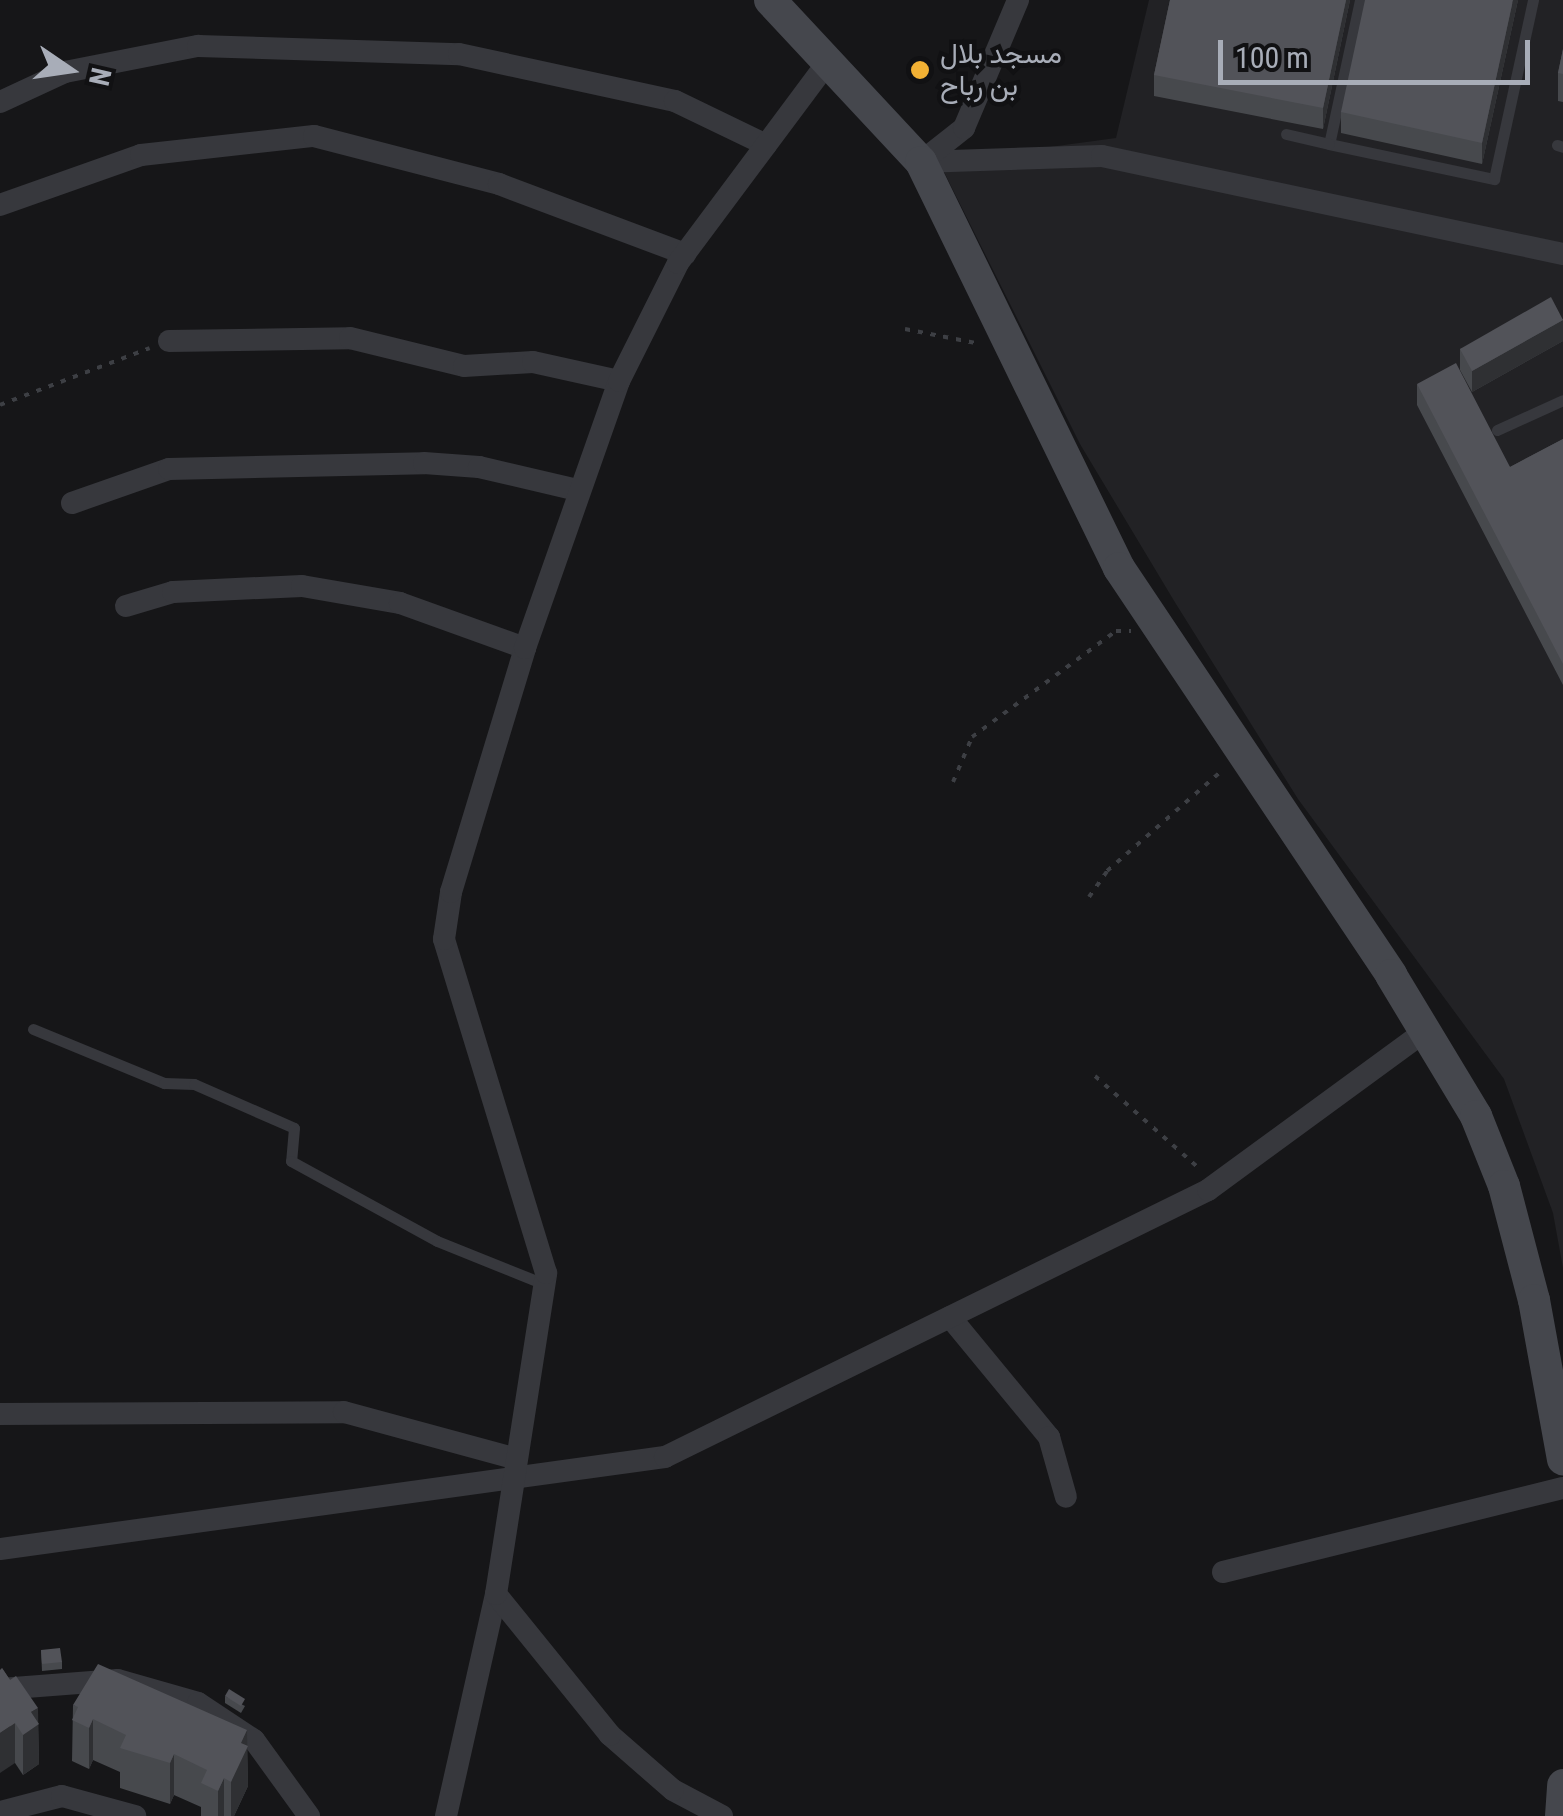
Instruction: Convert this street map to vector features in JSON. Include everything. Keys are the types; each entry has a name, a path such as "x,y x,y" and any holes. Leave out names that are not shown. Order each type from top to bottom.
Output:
{"main road":[{"path":"770,0 921,162 1119,568 1425,1031 1476,1116 1504,1186 1561,1438"},
{"path":"1560,1816 1563,1785"}],"street":[{"path":"921,162 964,128 1018,0"},
{"path":"0,102 65,72 198,46 459,54 675,102 766,145"},
{"path":"450,1815 496,1594 512,1466 544,1284 444,940 451,892 577,490 620,380 684,254 827,64"},
{"path":"0,205 141,155 314,136 499,184 684,254"},
{"path":"921,162 1102,156 1563,254"},
{"path":"169,341 350,338 464,366 533,362 620,380"},
{"path":"72,503 169,469 479,468 577,490"},
{"path":"126,606 173,592 302,586 400,604 525,648"},
{"path":"0,1549 512,1466 665,1457 1213,1186 1425,1031"},
{"path":"950,1316 1049,1438 1066,1497"},
{"path":"0,1414 344,1412 512,1466"},
{"path":"1223,1572 1563,1488"},
{"path":"496,1594 610,1735 673,1790 722,1816"},
{"path":"0,1688 118,1680 198,1703 254,1740 309,1816"},
{"path":"0,1812 62,1796 135,1816"}],"lane":[{"path":"1329,144 1360,0"},
{"path":"1286,134 1494,178 1534,0"},
{"path":"1498,430 1563,400"},
{"path":"33,1029 164,1083 194,1084 294,1128 291,1161 437,1241 544,1284"}],"path":[{"path":"905,329 1010,350"},
{"path":"0,405 169,341"},
{"path":"954,782 972,737 1068,666 1116,631 1160,630"},
{"path":"1089,897 1107,871 1243,753"},
{"path":"1095,1076 1188,1154 1213,1186"}],"shaded area":[{"path":"1149,0 1563,0 1563,1268 1553,1213 1504,1079 1298,799 1176,604 1080,444 939,162 1116,138"}],"building":[{"path":"1170,0 1346,0 1323,108 1154,75"},
{"path":"1365,0 1513,0 1482,143 1341,112"},
{"path":"1551,297 1563,320 1472,371 1460,349"},
{"path":"1456,363 1510,467 1563,439 1563,664 1417,384"},
{"path":"60,1648 62,1662 42,1664 41,1650"},
{"path":"98,1664 247,1730 241,1743 248,1746 231,1782 224,1778 218,1791 201,1783 207,1770 174,1754 170,1763 120,1748 126,1735 93,1719 89,1728 72,1720 78,1707 73,1705"},
{"path":"2,1668 10,1680 16,1676 38,1708 31,1712 39,1724 23,1735 15,1723 0,1733"},
{"path":"229,1689 245,1699 241,1706 225,1696"}],"place":[{"name":"مسجد بلال بن رباح","path":"920,70"}]}
